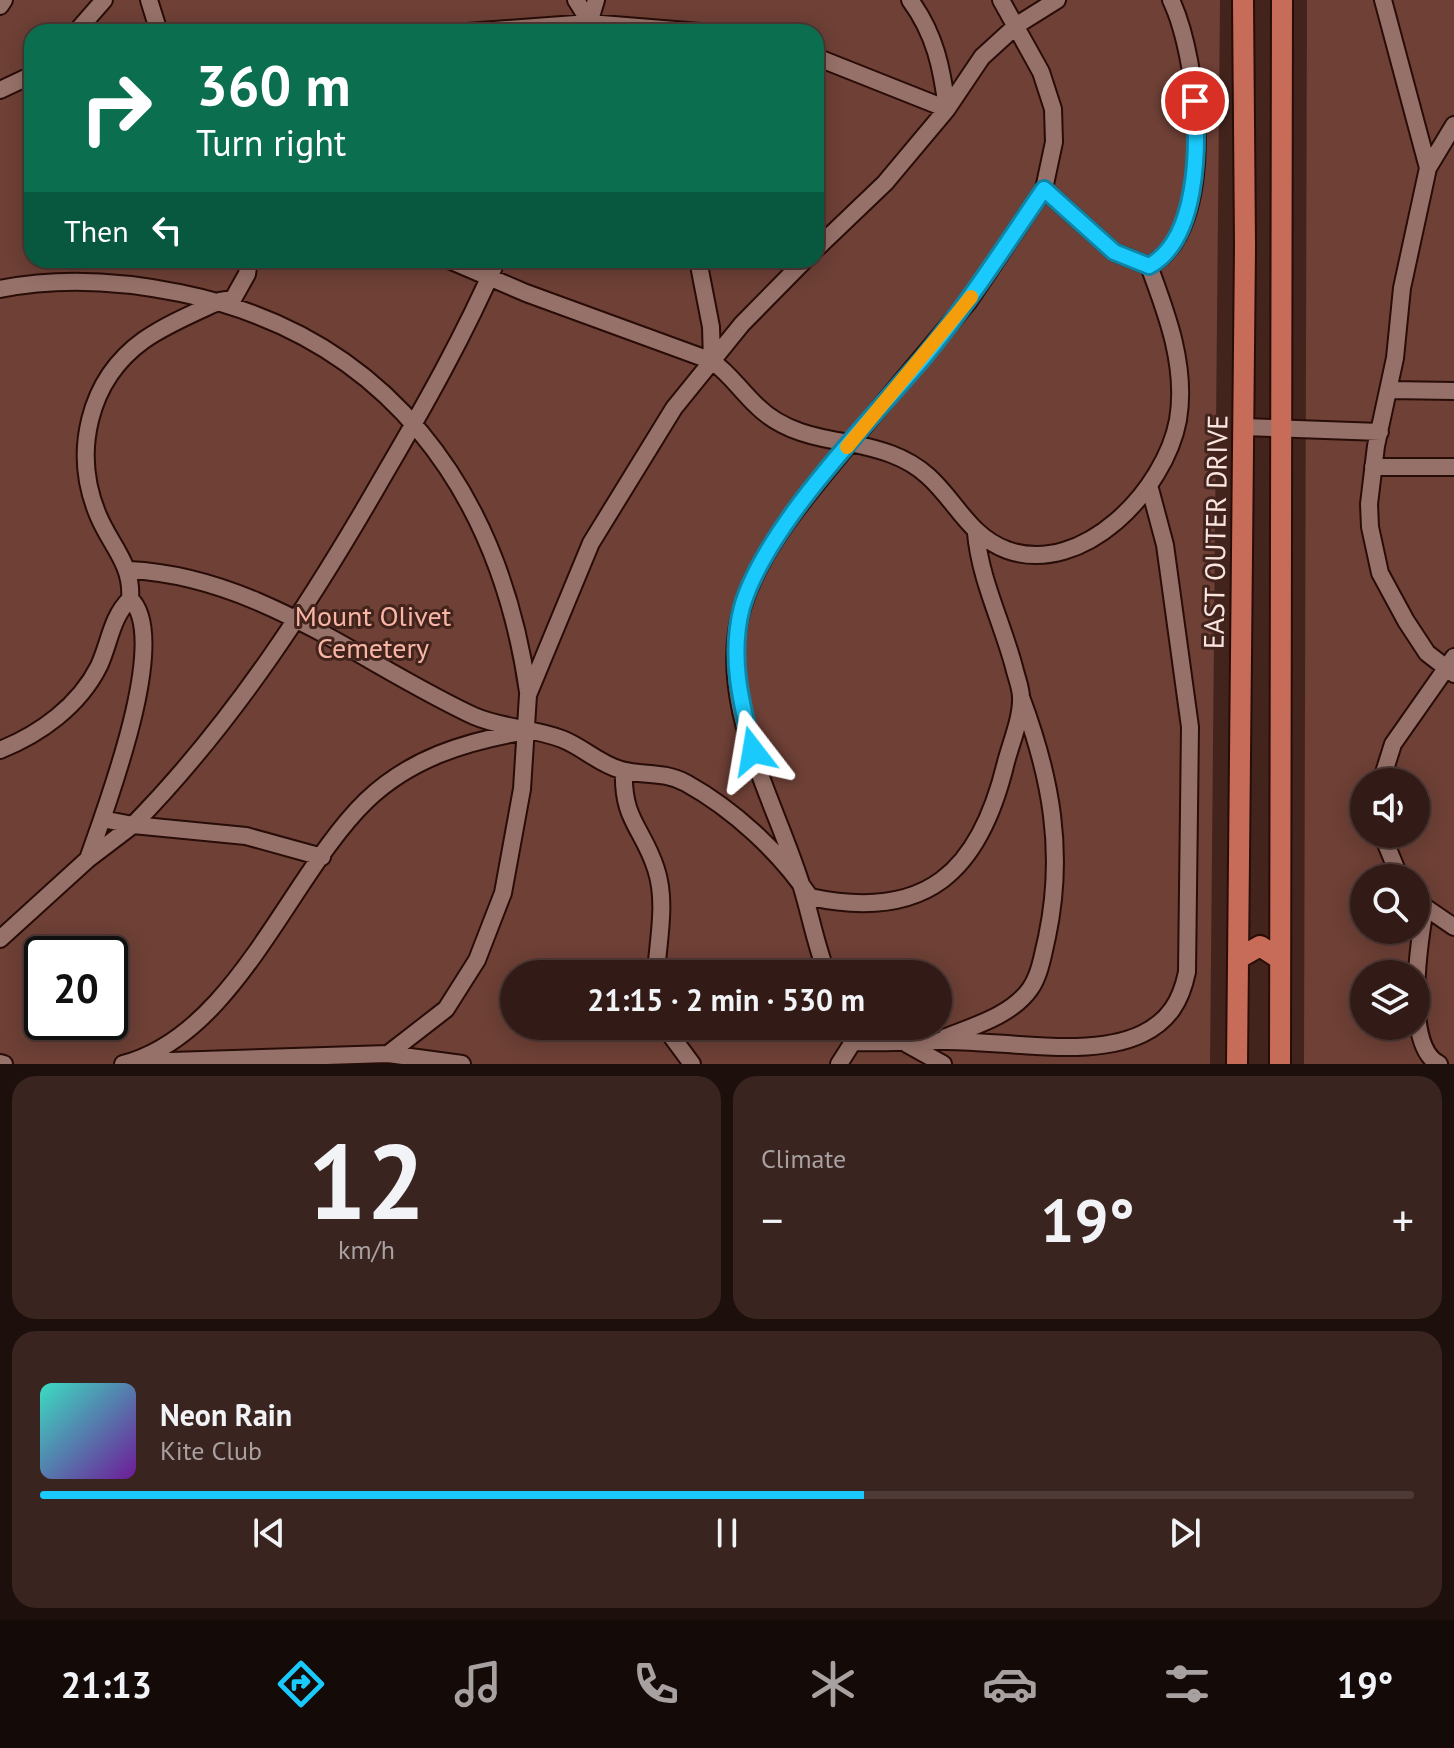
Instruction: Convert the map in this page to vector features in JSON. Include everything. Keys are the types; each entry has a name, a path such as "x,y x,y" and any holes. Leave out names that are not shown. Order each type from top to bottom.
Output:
{"main road":[{"name":"EAST OUTER DRIVE","path":"1237,1064 1243,427 1243,0"},
{"path":"1280,1064 1282,0"},
{"path":"1239,958 1260,946 1280,959"}],"lane":[{"path":"0,6 4,0"},
{"path":"83,24 104,0"},
{"path":"149,0 156,24"},
{"path":"576,0 588,24"},
{"path":"591,24 596,0"},
{"path":"910,0 925,20 938,51 947,109"},
{"path":"823,960 801,883 753,751 738,692 738,629 752,582 765,557 850,443 969,301 1044,189 1054,142 1053,109 1041,72 1001,0"},
{"path":"824,241 885,183 947,109 982,57 1017,25 1057,0"},
{"path":"1149,266 1170,250 1178,235 1195,167 1194,84 1189,54 1171,0"},
{"path":"1383,0 1428,168"},
{"path":"824,60 947,109"},
{"path":"0,90 24,79"},
{"path":"1385,768 1393,744 1452,666 1427,653 1380,573 1373,548 1369,504 1373,467 1390,390 1402,288 1428,168 1454,125"},
{"path":"467,268 712,361 735,380 757,407 784,426 888,451 913,464 929,476 976,533 1010,551 1033,554 1069,551 1105,531 1149,485 1178,421 1179,380 1170,325 1149,266 1114,252 1044,189"},
{"path":"0,750 37,732 78,697 98,666 119,610 130,599 129,570 98,517 87,477 86,436 95,401 114,368 143,341 220,301 233,299 240,289 247,268"},
{"path":"0,939 87,860 133,825 194,757 264,666 327,573 414,423 493,268"},
{"path":"700,268 711,327 712,361"},
{"path":"528,695 555,622 611,506 674,408 749,315 797,268"},
{"path":"0,289 58,282 117,283 220,301 283,324 349,362 414,423 454,479 485,539 512,615 528,695 512,850 503,893 483,946 446,1009 388,1054"},
{"path":"1390,390 1454,391"},
{"path":"1243,427 1380,432"},
{"path":"1373,467 1454,467"},
{"path":"839,1064 853,1042 1105,1043 1142,1034 1165,1019 1180,999 1187,972 1190,727 1165,545 1149,485"},
{"path":"937,1041 1008,1010 1020,1001 1035,980 1042,957 1056,879 1057,844 1047,775 981,565 976,533"},
{"path":"129,570 179,576 237,593 296,619 476,717 563,739 624,771 659,772 688,784 761,839 810,897 856,903 908,896 947,879 971,853 989,818 1021,697"},
{"path":"87,860 102,819 141,676 143,620 139,606 130,599"},
{"path":"123,1064 151,1057 187,1028 243,970 361,807 403,772 465,744 526,731"},
{"path":"624,771 623,796 629,817 656,867 660,887 657,960"},
{"path":"102,819 246,836 322,857"},
{"path":"1430,911 1454,927"},
{"path":"1419,944 1418,1033 1425,1054 1439,1064"},
{"path":"674,1040 692,1064"},
{"path":"905,1043 943,1064"},
{"path":"151,1057 171,1061 388,1054 462,1064"}],"green space":[{"name":"Mount Olivet Cemetery","path":"0,0 1220,0 1210,1064 0,1064"},
{"path":"1307,0 1454,0 1454,1064 1304,1064"}],"slow traffic":[{"path":"847,447 971,297"}],"route":[{"path":"753,751 738,692 738,629 742,607 752,582 785,527 826,472 969,301 1044,189 1114,252 1128,259 1149,266 1170,250 1189,200 1195,167 1195,101"}]}
